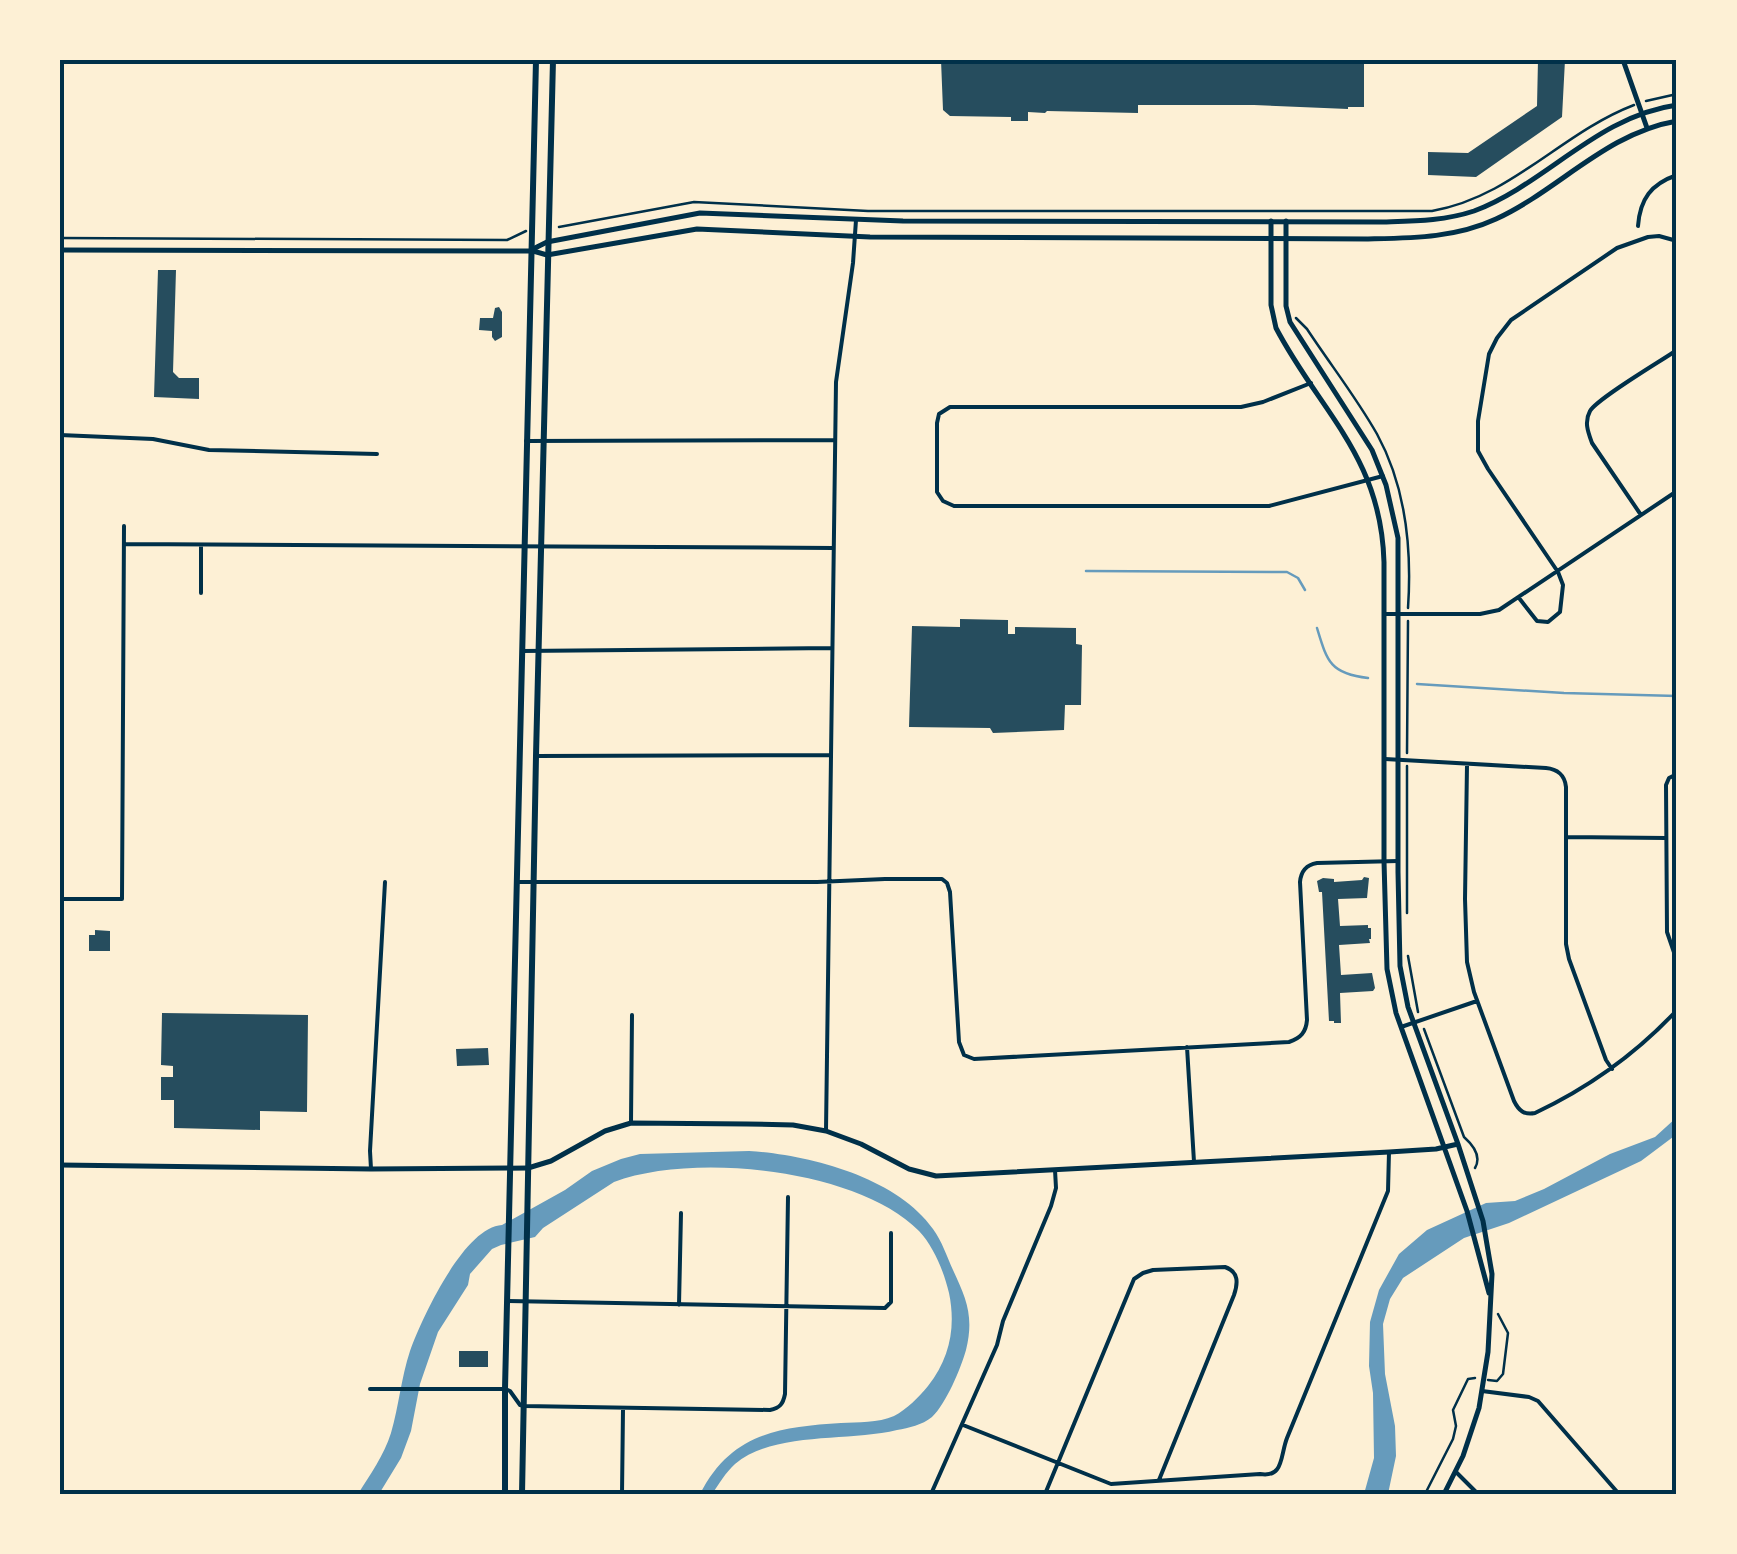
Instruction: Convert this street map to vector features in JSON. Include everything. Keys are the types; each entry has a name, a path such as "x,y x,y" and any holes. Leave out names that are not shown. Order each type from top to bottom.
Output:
{"main road":[{"path":"505,1494 536,60"},
{"path":"522,1494 553,60"}],"street":[{"path":"1623,60 1648,128"},
{"path":"530,251 548,242 695,214 856,220 1421,221 1468,213 1509,194 1607,129 1677,105"},
{"path":"60,250 530,251 547,255 693,230 855,236 1418,238 1472,228 1508,213 1606,148 1648,128 1677,121"},
{"path":"1638,226 1647,194 1677,175"},
{"path":"826,1131 837,372 856,220"},
{"path":"1271,221 1274,320 1287,347 1349,440 1368,480 1380,519 1386,958 1391,995 1467,1211 1491,1300"},
{"path":"1286,221 1286,306 1290,322 1366,439 1392,506 1398,538 1399,954 1414,1022 1478,1207 1492,1274 1482,1390 1475,1422 1444,1494"},
{"path":"1519,598 1539,622 1548,622 1560,612 1562,580 1478,450 1478,422 1494,342 1511,320 1616,248 1648,237 1677,241"},
{"path":"1641,516 1592,442 1588,417 1597,404 1677,350"},
{"path":"1311,383 1241,407 950,407 942,410 936,422 937,492 943,501 954,506 1261,506 1283,504 1383,476"},
{"path":"60,434 153,439 204,450 377,454"},
{"path":"526,441 835,440"},
{"path":"1384,614 1480,614 1500,610 1677,491"},
{"path":"60,900 122,899 124,526"},
{"path":"124,544 834,548"},
{"path":"201,544 201,592"},
{"path":"522,652 833,648"},
{"path":"536,756 832,755"},
{"path":"1385,760 1550,768 1564,778 1567,952 1612,1069"},
{"path":"1467,764 1469,971 1514,1101 1524,1114 1539,1112 1612,1069 1677,1010"},
{"path":"1677,774 1666,785 1667,932 1677,960"},
{"path":"1566,837 1666,838"},
{"path":"517,882 830,882 934,878 947,883 951,906 960,1049 967,1056 981,1058 1290,1042 1306,1028 1302,873 1308,865 1317,863 1398,861"},
{"path":"371,1169 385,882"},
{"path":"1401,1026 1478,1001"},
{"path":"631,1124 632,1016"},
{"path":"1188,1047 1194,1162"},
{"path":"60,1165 528,1168 552,1161 604,1131 631,1124 793,1125 826,1131 929,1175 1389,1152 1458,1144"},
{"path":"963,1425 1106,1483 1268,1476 1280,1469 1280,1456 1388,1191 1389,1152"},
{"path":"931,1494 997,1346 1051,1206 1056,1188 1054,1170"},
{"path":"370,1389 505,1389 524,1406 770,1410 781,1406 785,1394 788,1198"},
{"path":"679,1305 681,1212"},
{"path":"508,1301 879,1309 889,1306 891,1233"},
{"path":"1045,1494 1134,1279 1153,1270 1229,1268 1236,1277 1234,1295 1159,1480"},
{"path":"1482,1390 1538,1400 1619,1494"},
{"path":"622,1494 623,1408"},
{"path":"1456,1472 1478,1494"}],"path":[{"path":"1647,100 1677,94"},
{"path":"566,226 694,202 866,211 1432,210 1496,189 1596,123 1626,108"},
{"path":"60,238 507,240 520,232"},
{"path":"1407,749 1408,625"},
{"path":"1406,920 1407,772"},
{"path":"1407,950 1417,1009"},
{"path":"1425,1031 1464,1137 1477,1156 1474,1170"},
{"path":"1498,1381 1503,1374 1508,1333 1502,1321"},
{"path":"1425,1494 1453,1438 1454,1407 1467,1381 1474,1378"}],"water":[{"path":"1677,1117 1677,1134 1641,1161 1509,1223 1464,1238 1403,1278 1390,1299 1383,1324 1396,1456 1388,1494 1364,1494 1374,1458 1370,1322 1379,1290 1399,1254 1427,1230 1486,1203 1515,1201 1544,1189 1610,1154 1655,1137"},
{"path":"749,1151 798,1158 850,1172 897,1195 933,1229 962,1291 969,1328 957,1376 932,1417 915,1426 878,1434 770,1446 735,1464 712,1494 700,1494 726,1458 759,1437 797,1427 881,1420 908,1407 936,1375 946,1353 952,1318 949,1293 938,1260 919,1231 892,1210 857,1193 774,1172 687,1168 648,1173 614,1182 535,1237 492,1249 470,1274 468,1285 438,1332 401,1458 379,1494 358,1494 388,1441 407,1361 424,1318 446,1276 473,1241 592,1171 621,1159 640,1154"}],"building":[{"path":"941,60 1364,60 1364,107 1138,105 1138,113 1028,112 1028,121 950,116 943,110"},
{"path":"1538,60 1565,60 1562,117 1476,177 1428,175 1428,152 1468,153 1537,106"},
{"path":"158,270 176,270 173,372 179,378 199,378 199,399 154,397"},
{"path":"499,307 502,337 495,341 492,331 479,330 480,318 493,318 495,308"},
{"path":"960,619 1008,620 1008,634 1015,634 1015,627 1076,628 1076,644 1082,645 1081,705 1065,705 1064,730 993,733 990,728 909,727 912,626 960,627"},
{"path":"1369,878 1367,898 1338,899 1340,926 1368,925 1371,939 1370,943 1339,945 1341,975 1372,973 1375,988 1340,993 1341,1023 1334,1023 1329,1021 1322,892 1317,881"},
{"path":"95,930 110,931 110,951 89,951 89,935 95,935"},
{"path":"162,1013 308,1015 307,1112 260,1111 260,1130 174,1128 174,1100 161,1100 161,1077 173,1077 173,1066 161,1065"},
{"path":"488,1048 489,1065 457,1066 456,1049"},
{"path":"459,1351 488,1351 488,1367 459,1367"}],"waterway":[{"path":"1086,571 1287,572 1298,578 1305,590"},
{"path":"1317,628 1332,664 1345,673 1368,678"},
{"path":"1417,684 1677,696"}]}
